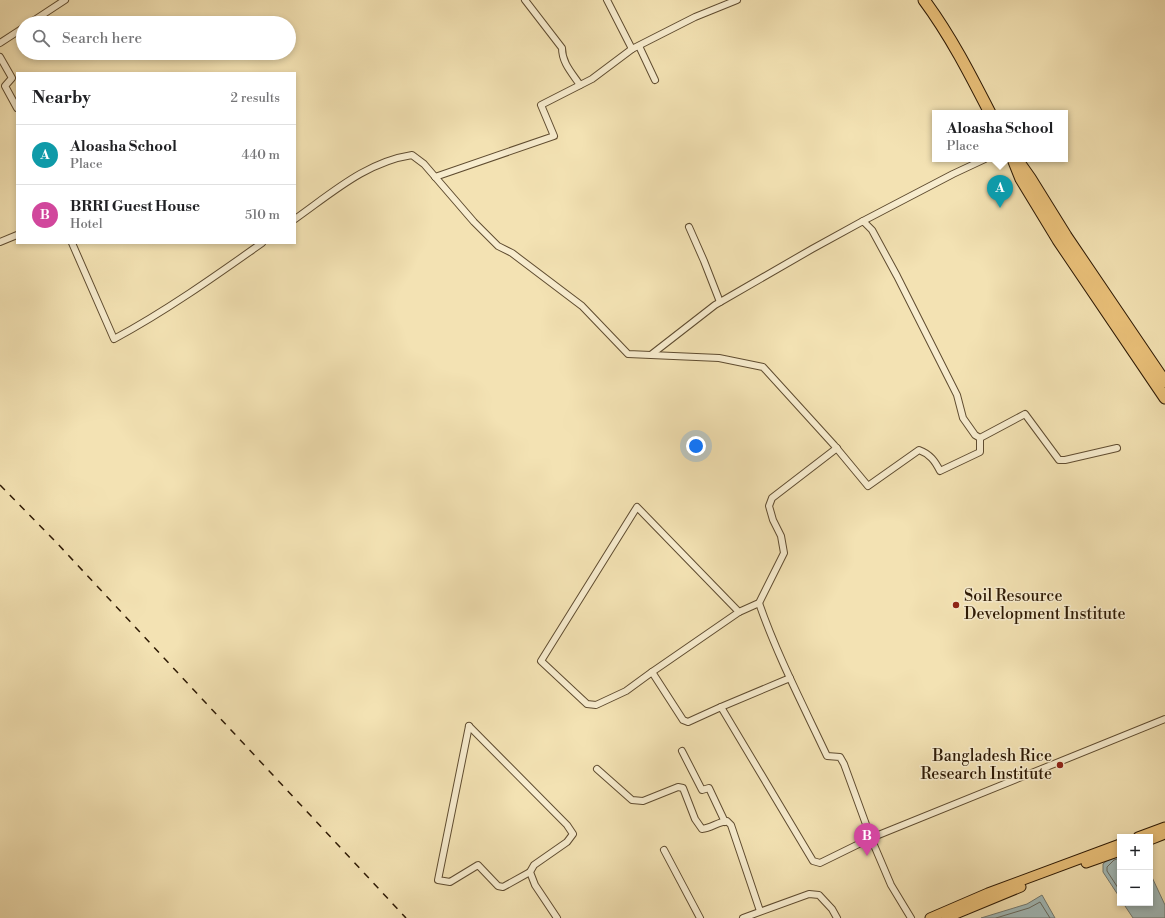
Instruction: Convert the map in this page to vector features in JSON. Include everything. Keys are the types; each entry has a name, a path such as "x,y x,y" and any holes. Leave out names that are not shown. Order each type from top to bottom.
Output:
{"highway":[{"path":"924,0 936,17 988,110"},
{"path":"1014,162 1021,179 1058,240 1165,398"},
{"path":"1018,162 1030,178 1066,236 1165,382"}],"main road":[{"path":"1146,834 1165,827"},
{"path":"1153,839 1165,834"},
{"path":"930,918 988,893 1117,845"},
{"path":"946,918 994,897 1117,852"}],"street":[{"path":"41,16 65,0"},
{"path":"525,0 562,48 562,57 566,66 569,68 580,85"},
{"path":"607,0 632,49"},
{"path":"435,177 554,136 541,105 592,80 632,49 695,17 737,0"},
{"path":"0,43 16,33"},
{"path":"639,46 655,80"},
{"path":"0,57 12,78 5,86 16,106"},
{"path":"296,218 356,175 373,166 395,158 412,155 424,164 474,222 498,246 512,253 582,306 628,354 719,358 763,367 837,448 868,486 919,450 925,452 935,461 940,471 980,452 980,438"},
{"path":"652,354 720,302 863,221 979,162"},
{"path":"863,221 872,230 897,276 957,395 963,418 980,438"},
{"path":"689,227 720,302"},
{"path":"0,242 16,235"},
{"path":"72,244 114,339 148,321 261,244"},
{"path":"980,438 1025,414 1059,460 1118,448"},
{"path":"739,612 637,507 541,661 587,704 596,705 626,691 739,612 759,602 784,553 781,536 772,520 768,506 772,498 837,448"},
{"path":"759,602 764,618 790,678 827,756 840,757 844,764 871,838 891,885 911,918"},
{"path":"652,672 683,720 688,722 790,678"},
{"path":"721,707 813,861 820,863 871,838 1165,719"},
{"path":"469,726 567,825 573,834 567,842 534,865 530,872 503,887 498,886 478,865 450,882 438,880 469,726"},
{"path":"682,751 702,790 709,788 725,822 731,825 760,911"},
{"path":"597,769 632,800 643,801 678,787 683,788 695,819 702,829 725,822"},
{"path":"664,850 700,918"},
{"path":"530,872 535,885 557,918"},
{"path":"743,918 809,894 819,895 832,909 837,918"}],"water":[{"path":"1117,855 1117,893 1103,872 1103,864 1112,856"},
{"path":"1153,879 1165,905 1165,918 1133,918 1125,906 1153,906"},
{"path":"1042,895 1055,918 981,918 1027,904"}],"railway":[{"path":"0,485 56,542 406,918"}],"place":[{"name":"Aloasha School","path":"1000,208"},
{"name":"Soil Resource Development Institute","path":"956,605"},
{"name":"Bangladesh Rice Research Institute","path":"1060,765"},
{"name":"BRRI Guest House","path":"867,856"}]}
